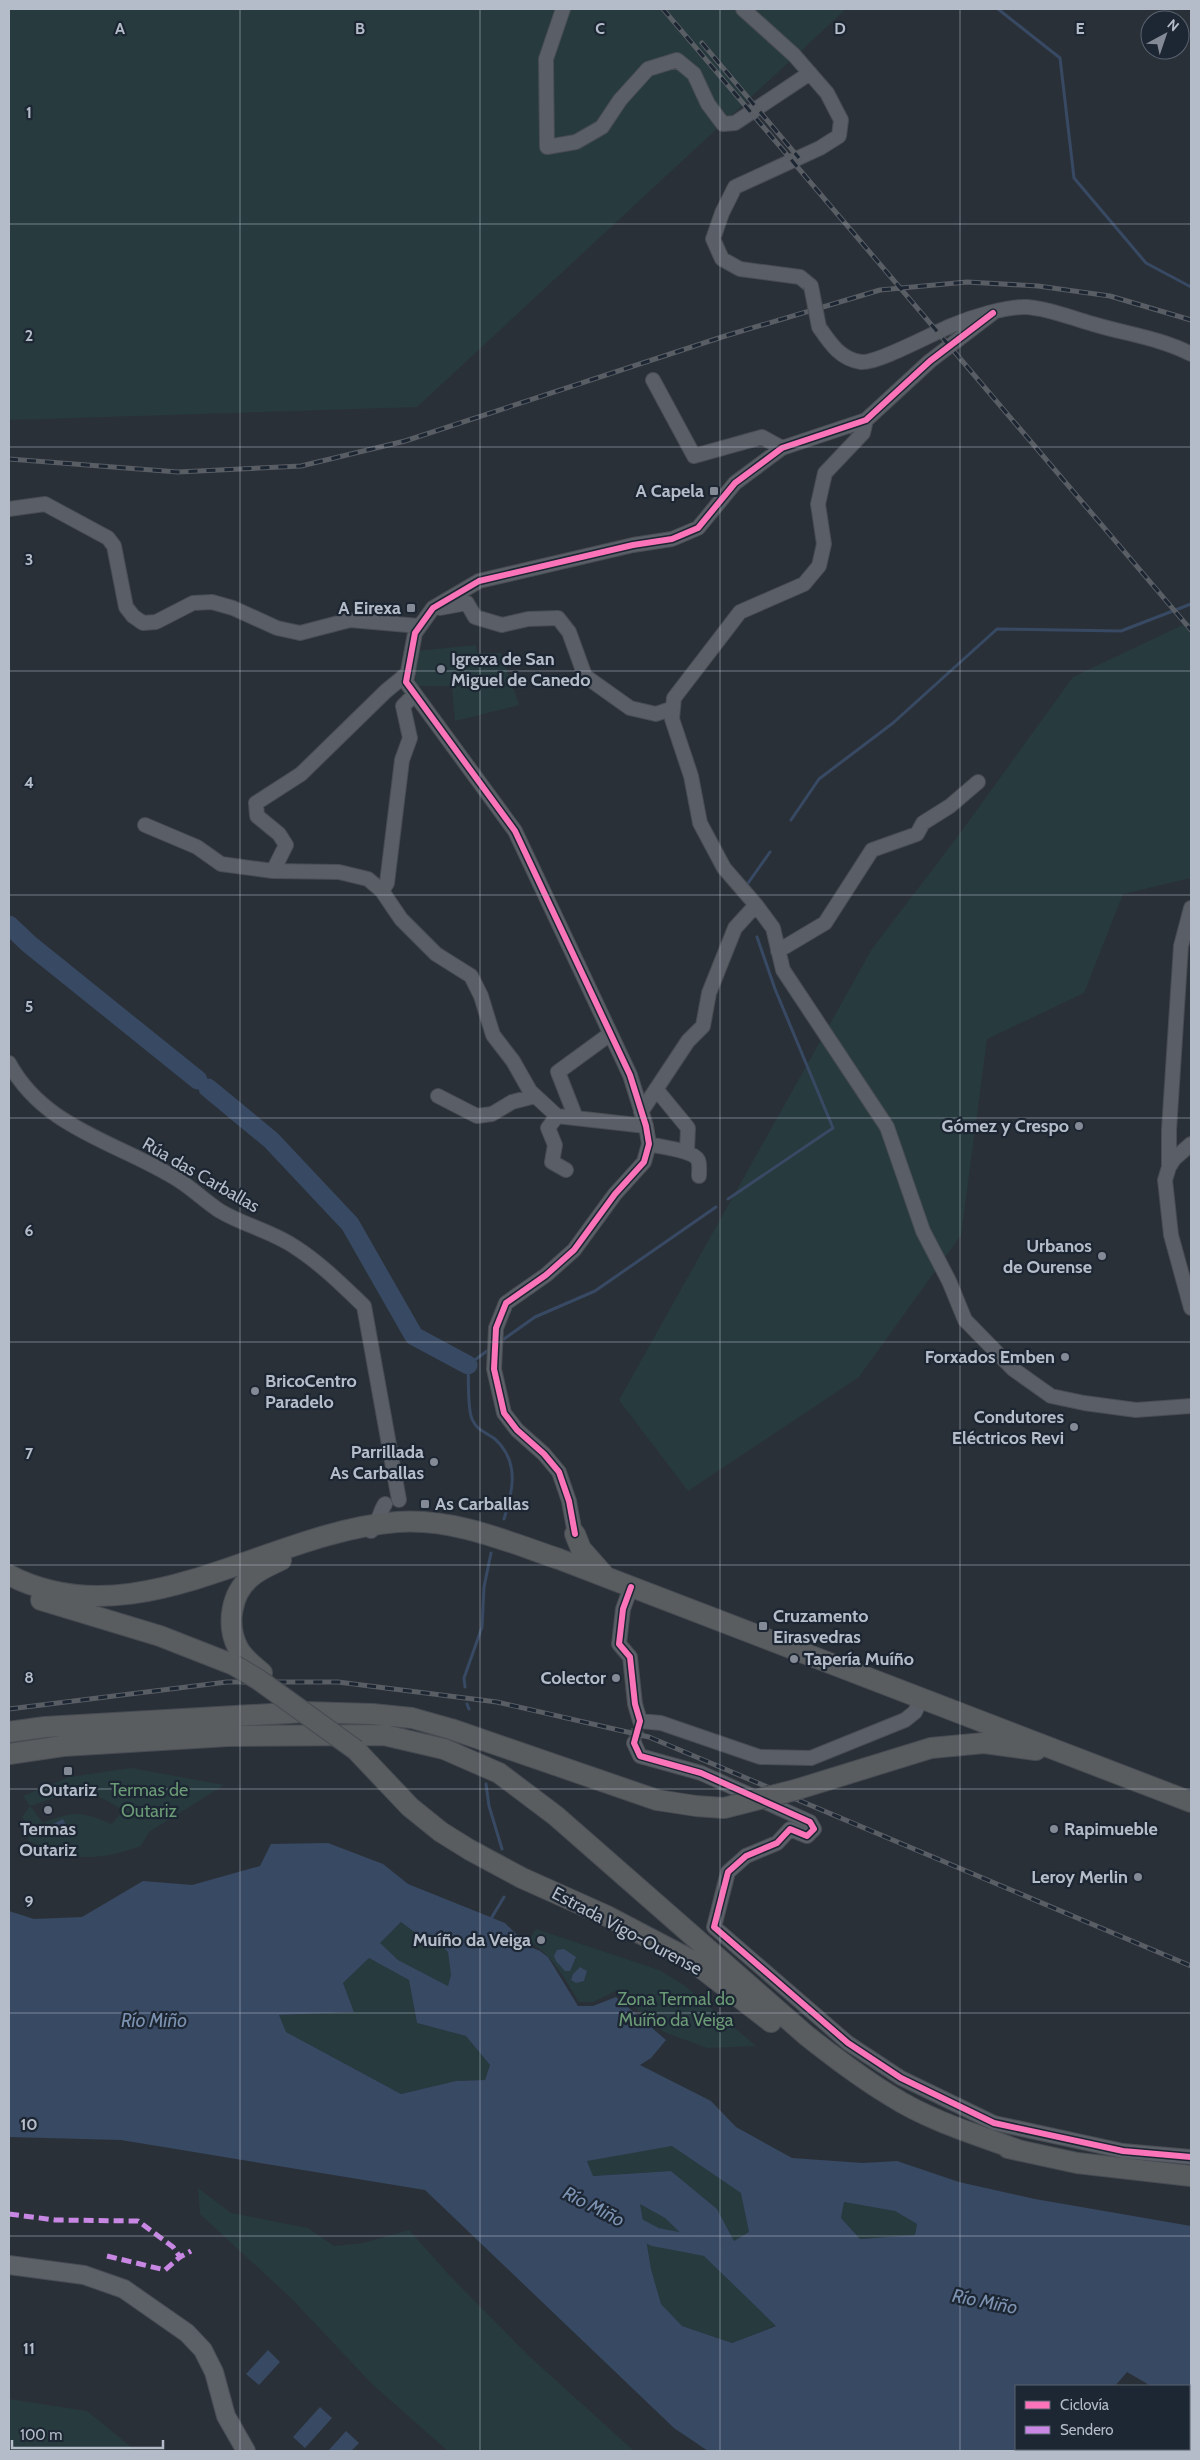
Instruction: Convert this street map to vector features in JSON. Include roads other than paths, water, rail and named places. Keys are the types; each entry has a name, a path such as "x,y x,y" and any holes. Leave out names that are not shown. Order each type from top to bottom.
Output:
{"highway":[{"path":"356,1750 310,1709 262,1673 242,1654 232,1630 234,1603 244,1584 261,1569 282,1560 372,1530 415,1522 474,1529 559,1559 1191,1802"},
{"path":"9,1576 25,1584 59,1594 100,1598 136,1594 166,1588 311,1539 355,1528 372,1530"},
{"path":"559,1559 572,1551 575,1534"},
{"path":"575,1534 581,1549 607,1578"},
{"path":"9,1587 56,1606 160,1636 234,1664 356,1750"},
{"path":"9,1732 45,1727 305,1712 372,1714 412,1718 451,1729 657,1800 724,1808 795,1790 931,1748 984,1743 1034,1750 1094,1764"},
{"path":"9,1754 63,1746 238,1736 384,1735 444,1749 499,1773 556,1816 806,2036 846,2065 892,2097 939,2120 1021,2151"},
{"name":"Estrada Vigo-Ourense","path":"356,1750 410,1807 441,1832 522,1878 607,1916 691,1960 812,2053 877,2097 909,2114 965,2137 1021,2151 1077,2163 1191,2176"}],"main road":[{"path":"9,2265 84,2275 124,2289 188,2333 203,2350 214,2372 226,2416 246,2451"}],"street":[{"path":"563,9 546,59 547,147 576,142 602,127 620,100 648,69 677,60 694,74 708,104 723,124 735,123 810,73"},
{"path":"743,9 794,55 827,94 841,120 839,136 820,148 735,187 722,213 713,239 722,259 740,269 800,276 811,286 819,327 834,350 862,362 878,358 954,324 993,313 1025,307 1060,312 1093,324 1170,343 1191,354"},
{"path":"575,1534 569,1501 559,1472 544,1454 517,1430 504,1413 494,1369 496,1328 506,1304 546,1275 574,1250 615,1194 644,1162 649,1144 646,1126 630,1075 516,831 406,682 415,632 432,610 479,581 633,545 672,539 698,528 735,483 782,448 866,420 930,361 993,313"},
{"path":"652,380 694,456 762,437 782,448"},
{"path":"866,420 863,433 825,473 818,504 824,544 819,566 804,584 740,612 674,698 672,719 691,776 700,823 724,868 756,905 772,928 783,970 887,1127 923,1231 949,1281 965,1320 1014,1369 1051,1396 1084,1404 1136,1410 1191,1406"},
{"path":"9,509 45,504 108,538 114,546 126,606 133,616 143,622 156,622 193,603 212,602 233,608 277,628 300,633 350,620 419,626"},
{"path":"432,610 467,603 475,617 502,625 528,619 558,618 569,632 585,676 630,708 656,714 673,708"},
{"path":"273,871 286,845 279,834 257,816 256,803 301,774 386,691 408,673"},
{"path":"382,891 387,883 402,760 410,738 403,706 414,695"},
{"path":"778,951 825,923 872,850 917,834 923,823 950,806 978,782"},
{"path":"145,825 197,847 222,864 273,871 339,872 368,879 382,891 401,919 436,954 471,976 481,996 493,1035 535,1096 557,1116 646,1126"},
{"path":"641,1112 688,1041 703,1026 709,993 735,928 756,905"},
{"path":"1191,908 1181,946 1166,1180 1171,1235 1185,1264 1191,1308"},
{"path":"576,1118 558,1072 610,1034"},
{"name":"Rúa das Carballas","path":"9,1063 30,1092 50,1112 92,1138 180,1181 220,1211 294,1246 343,1286 364,1306 392,1502 379,1513 372,1530"},
{"path":"656,1090 688,1128 687,1152"},
{"path":"438,1096 477,1116 492,1114 512,1102 535,1096"},
{"path":"557,1116 548,1128 555,1145 552,1162 566,1170"},
{"path":"649,1144 695,1155 699,1162 699,1176"},
{"path":"1168,1167 1191,1144"},
{"path":"631,1587 623,1608 619,1644 630,1657 635,1704 640,1721 661,1723 760,1757 811,1758 905,1720 914,1712 921,1698"},
{"path":"634,1743 640,1756 701,1773 810,1822 814,1829 807,1836 790,1829 778,1843 746,1856 728,1872 714,1927 848,2043 900,2078 994,2123 1123,2151 1191,2157"}],"water":[{"path":"63,1819 66,1825 54,1830 51,1835 43,1834 43,1829"},
{"name":"Río Miño","path":"328,1843 383,1864 408,1884 505,1923 528,1946 548,1957 578,2006 593,2006 616,1997 666,2040 651,2058 640,2065 711,2101 736,2127 792,2158 863,2163 897,2161 959,2182 1035,2199 1191,2226 1191,2409 1190,2385 1149,2385 1127,2372 1116,2385 1015,2385 1015,2450 1085,2451 708,2451 674,2428 425,2190 121,2140 9,2137 9,1911 34,1919 82,1917 143,1881 192,1885 260,1866 271,1844","holes":["401,1922 425,1940 439,1943 448,1952 451,1975 448,1986 398,1960 380,1943","369,1958 409,1980 417,2023 466,2036 490,2065 485,2080 456,2081 401,2094 286,2032 279,2015 354,2012 343,1983","672,2146 741,2193 749,2232 734,2241 717,2209 671,2171 593,2176 587,2161","844,2202 895,2211 917,2224 915,2235 860,2239 841,2218","640,2204 665,2218 776,2326 732,2343 682,2326 661,2304 651,2269"]},
{"path":"564,1949 576,1957 570,1971 565,1971 554,1956 557,1950"},
{"path":"580,1967 587,1971 584,1981 576,1983 571,1980 573,1974"},
{"path":"268,2350 280,2362 259,2385 246,2374"},
{"path":"320,2407 332,2418 305,2448 293,2437"},
{"path":"346,2431 359,2443 351,2451 328,2451"}],"waterway":[{"path":"998,9 1060,58 1074,178 1146,263 1191,287"},
{"path":"791,820 819,779 893,723 997,629 1121,631 1191,604"},
{"path":"746,886 770,852"},
{"path":"9,925 29,944 198,1080"},
{"path":"728,1199 833,1128 775,989 757,937"},
{"path":"208,1088 271,1140 350,1224 414,1336 468,1365"},
{"path":"504,1339 535,1317 595,1291 716,1207"},
{"path":"487,1351 468,1365 469,1407 476,1426 495,1439 508,1457 511,1467 512,1487 504,1519"},
{"path":"465,1687 464,1678 482,1627 484,1587 491,1553"},
{"path":"467,1704 469,1709"},
{"path":"486,1784 489,1806 502,1849"},
{"path":"492,1917 504,1897"},
{"name":"Río Miño","path":"623,2220 655,2237 718,2249"}],"tunnel":[{"path":"634,1743 640,1721"}],"railway":[{"path":"663,9 1191,630"},
{"path":"702,43 799,158"},
{"path":"9,459 178,472 301,466 405,441 725,336 880,290 967,282 1038,286 1110,296 1191,320"},
{"path":"9,1709 227,1682 338,1682 497,1702 649,1737 1191,1966"}],"place":[{"name":"A Capela","path":"714,491"},
{"name":"A Eirexa","path":"411,608"},
{"name":"Igrexa de San Miguel de Canedo","path":"441,669"},
{"name":"Gómez y Crespo","path":"1079,1126"},
{"name":"Urbanos de Ourense","path":"1102,1256"},
{"name":"Forxados Emben","path":"1065,1357"},
{"name":"BricoCentro Paradelo","path":"255,1391"},
{"name":"Condutores Eléctricos Revi","path":"1074,1427"},
{"name":"Parrillada As Carballas","path":"434,1462"},
{"name":"As Carballas","path":"425,1504"},
{"name":"Cruzamento Eirasvedras","path":"763,1626"},
{"name":"Tapería Muíño","path":"794,1659"},
{"name":"Colector","path":"616,1678"},
{"name":"Outariz","path":"68,1771"},
{"name":"Termas Outariz","path":"48,1810"},
{"name":"Rapimueble","path":"1054,1829"},
{"name":"Leroy Merlin","path":"1138,1877"},
{"name":"Muíño da Veiga","path":"541,1940"}],"park label":[{"name":"Termas de Outariz","path":"149,1800"},
{"name":"Zona Termal do Muíño da Veiga","path":"676,2009"}]}
